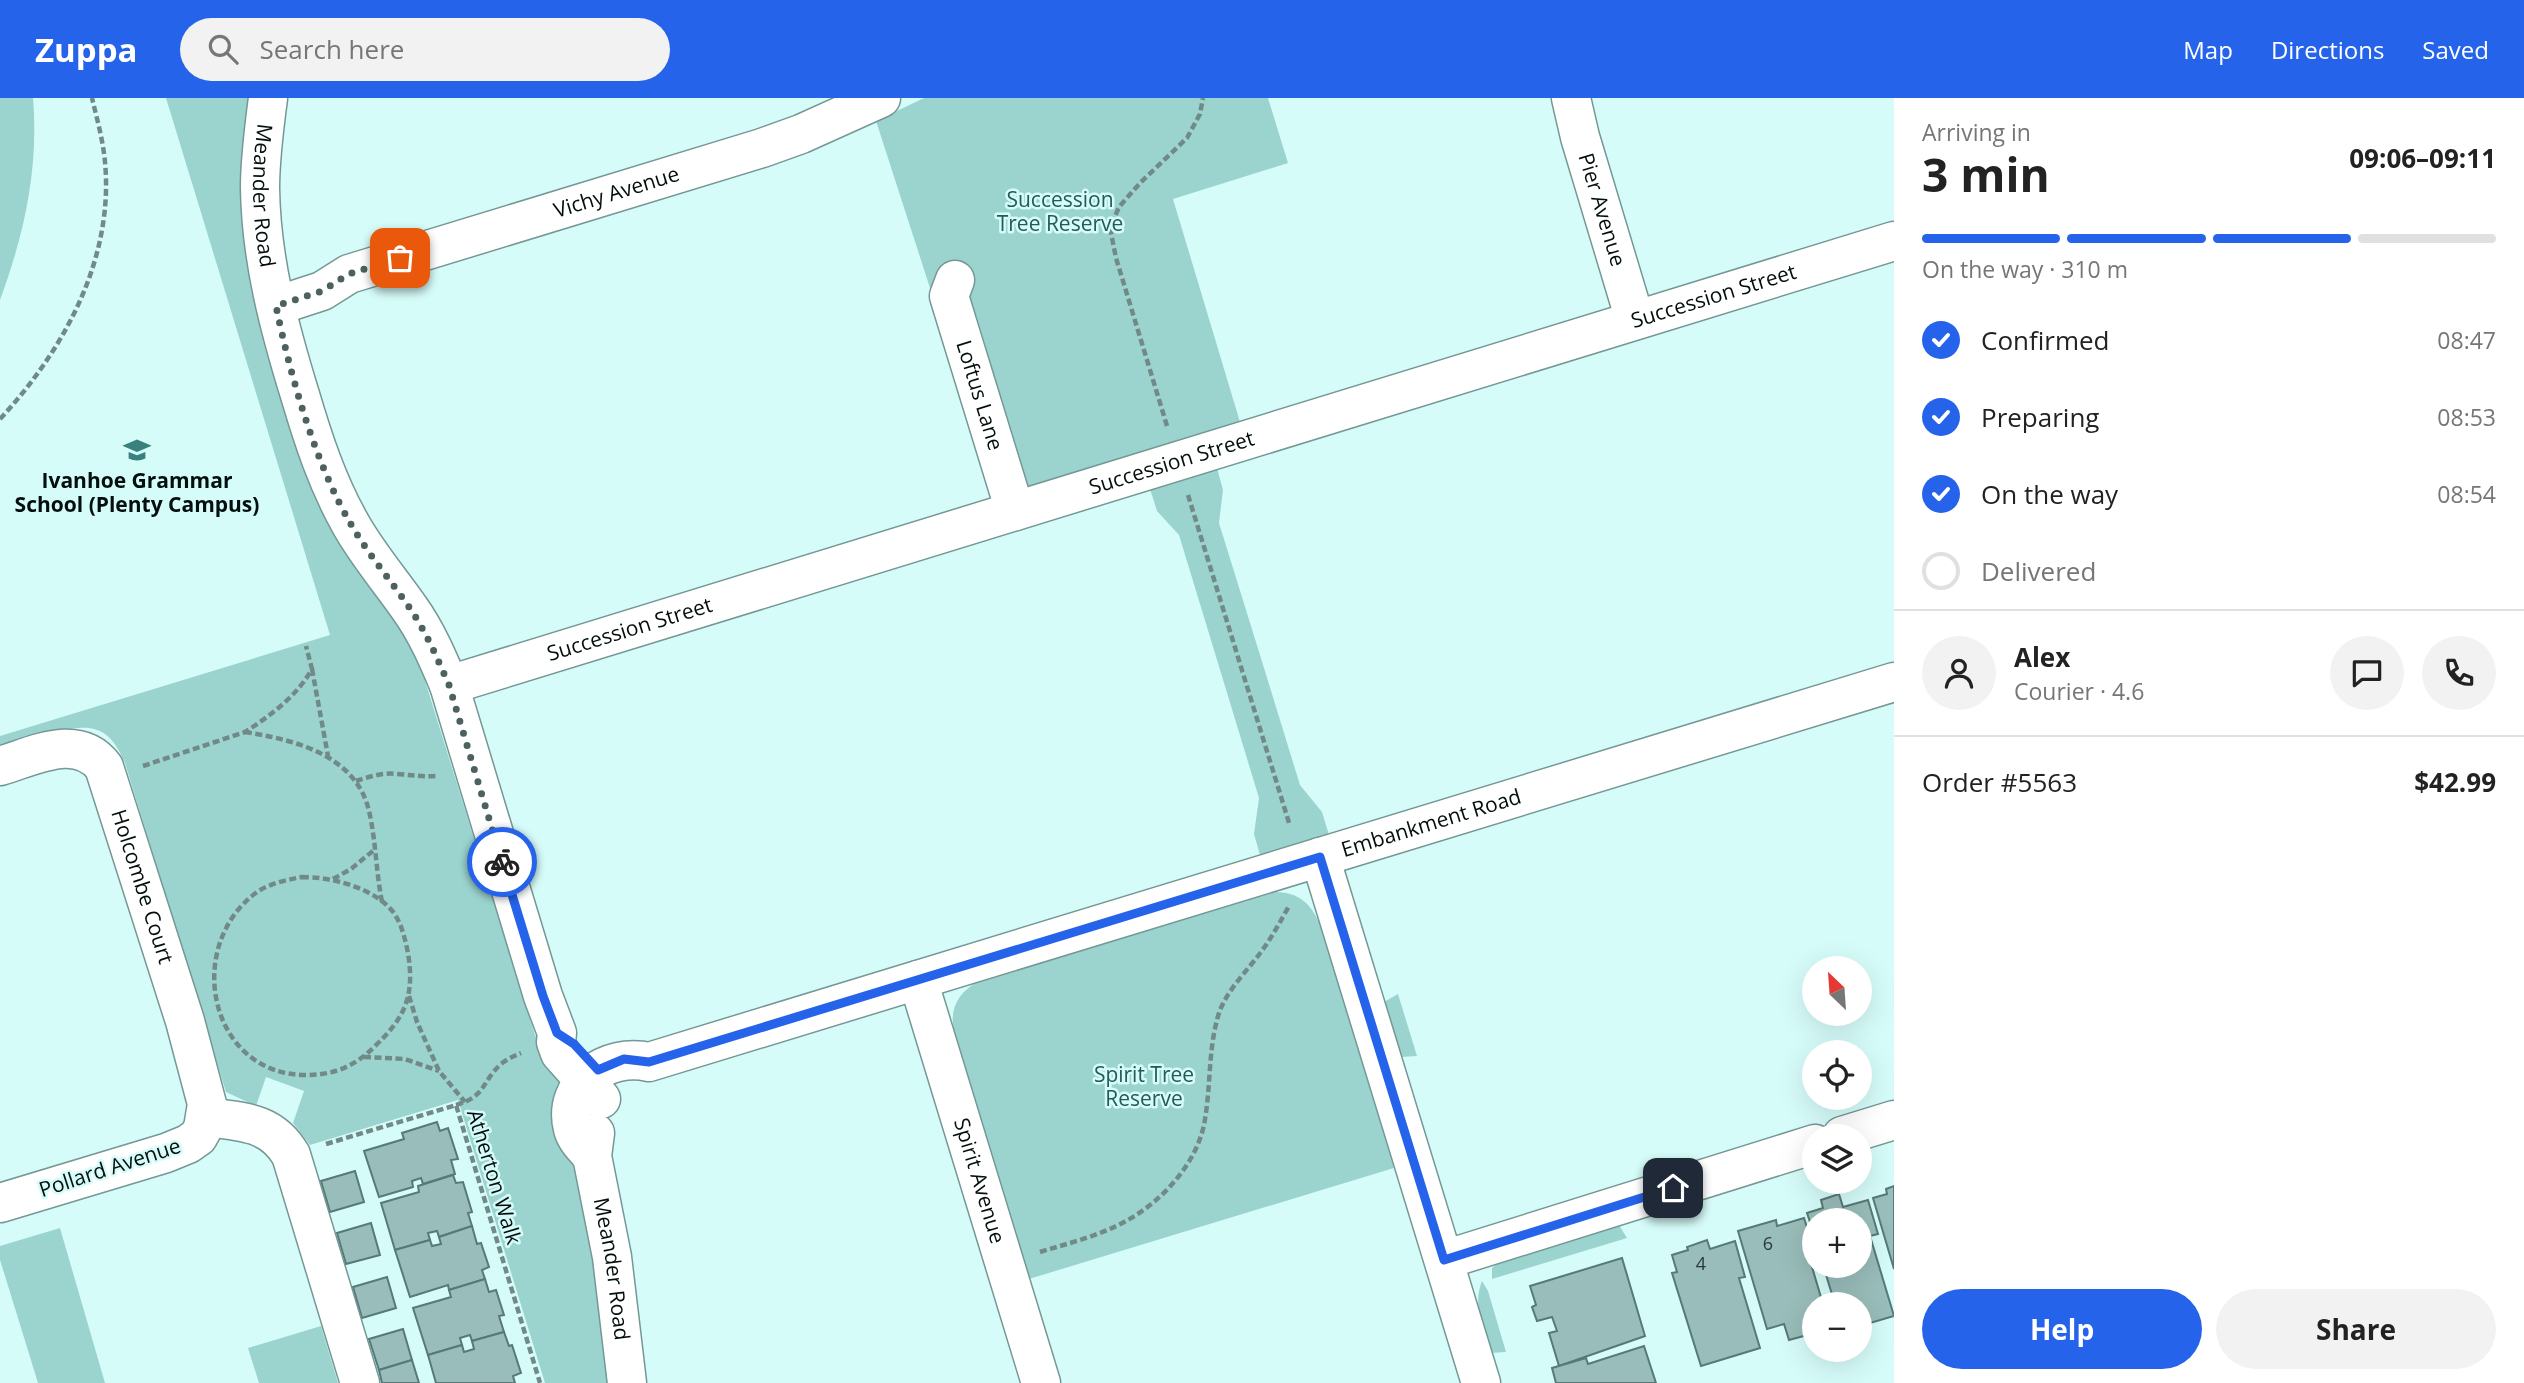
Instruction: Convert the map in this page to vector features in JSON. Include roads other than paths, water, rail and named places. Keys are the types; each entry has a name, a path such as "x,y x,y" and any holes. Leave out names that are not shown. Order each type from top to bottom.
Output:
{"street":[{"name":"Meander Road","path":"268,98 260,190 264,238 273,296 314,442 337,499 368,551 426,635 449,685 543,996 557,1033 556,1042 560,1053 599,1085 572,1101 571,1114 574,1131 592,1156 612,1257 627,1383"},
{"name":"Vichy Avenue","path":"273,296 316,271 332,270 349,274 762,148 801,134 881,98"},
{"name":"Pier Avenue","path":"1571,98 1580,137 1635,320"},
{"name":"Succession Street","path":"449,685 1894,242"},
{"name":"Loftus Lane","path":"955,280 949,296 1015,511"},
{"name":"Embankment Road","path":"599,1085 642,1071 649,1062 1894,682"},
{"name":"Holcombe Court","path":"0,766 49,751 74,748 99,760 108,775 200,1073 207,1104 206,1117"},
{"path":"1320,857 1481,1383"},
{"name":"Spirit Avenue","path":"918,980 1041,1383"},
{"path":"206,1117 249,1123 269,1131 283,1141 291,1155 360,1383"},
{"name":"Pollard Avenue","path":"0,1203 188,1144 198,1137 206,1117"},
{"path":"1872,1126 1894,1119"},
{"path":"1444,1260 1802,1148"}],"place":[{"name":"Ivanhoe Grammar School (Plenty Campus)","path":"137,450"}],"park label":[{"name":"Succession Tree Reserve","path":"1060,212"},
{"name":"Spirit Tree Reserve","path":"1144,1087"}]}
